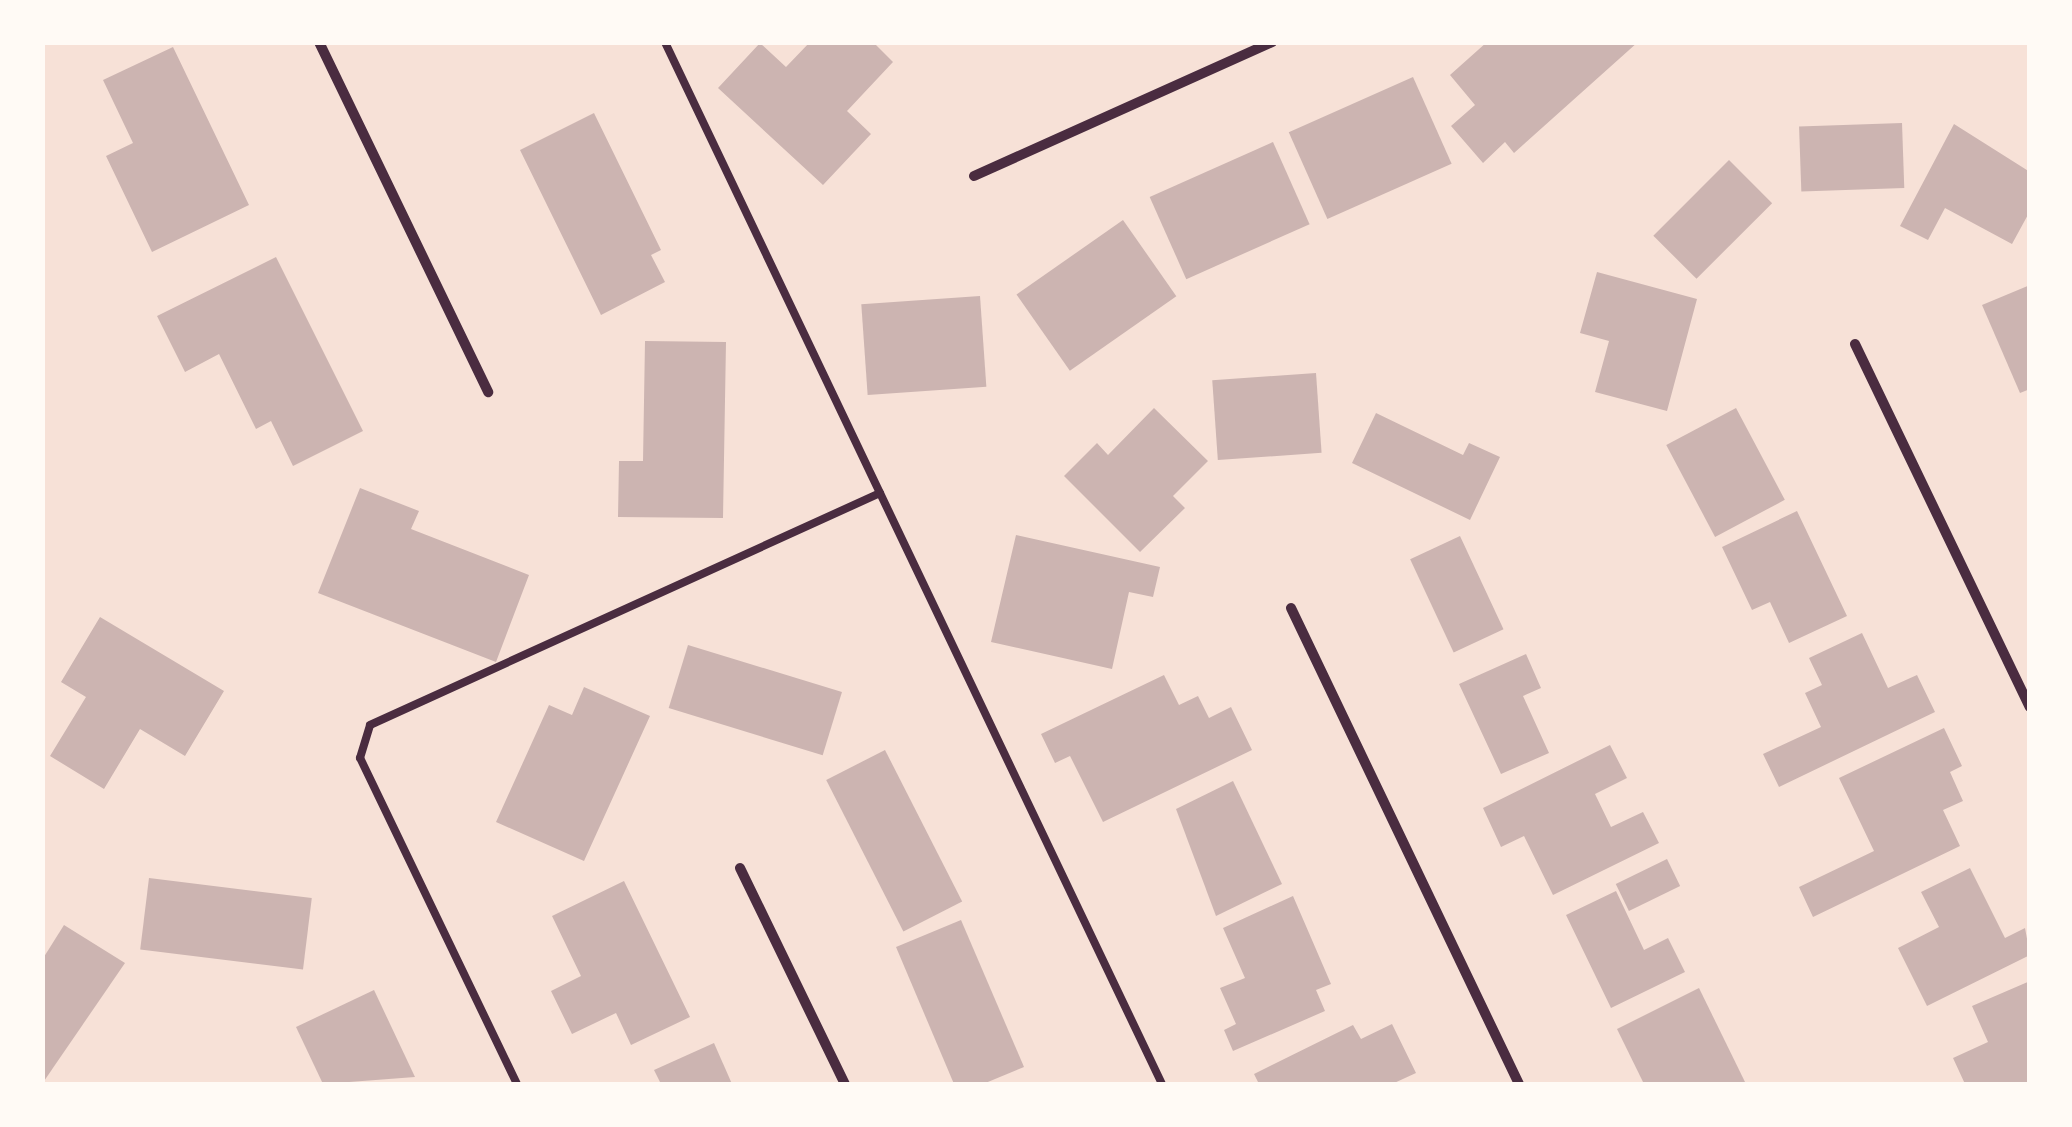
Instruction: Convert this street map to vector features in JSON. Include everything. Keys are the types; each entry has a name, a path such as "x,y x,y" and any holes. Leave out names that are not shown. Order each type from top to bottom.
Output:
{"street":[{"path":"319,42 488,392"},
{"path":"974,176 1272,42"},
{"path":"1855,344 2030,706"},
{"path":"1292,608 1519,1084"},
{"path":"740,868 844,1084"}],"lane":[{"path":"666,42 1162,1084"},
{"path":"517,1084 360,758 370,725 880,492"}],"building":[{"path":"810,42 873,42 893,62 847,111 871,134 823,185 718,88 760,43 786,67"},
{"path":"1487,42 1638,42 1514,153 1505,142 1483,163 1451,126 1475,105 1450,75"},
{"path":"173,47 249,205 152,252 106,156 133,143 103,80"},
{"path":"1413,77 1452,164 1327,219 1289,132"},
{"path":"594,113 661,250 651,255 665,282 601,315 520,150"},
{"path":"1902,123 1904,188 1801,192 1799,127"},
{"path":"1954,124 2030,172 2030,211 2012,244 1945,208 1928,240 1900,226"},
{"path":"1273,142 1310,224 1186,279 1150,197"},
{"path":"1729,160 1772,203 1696,279 1653,236"},
{"path":"1123,220 1176,296 1070,371 1017,295"},
{"path":"276,257 363,431 293,466 271,421 256,429 219,354 185,372 157,316"},
{"path":"1597,272 1697,299 1667,411 1595,392 1609,341 1580,333"},
{"path":"2030,285 2030,389 2020,393 1982,305"},
{"path":"980,296 986,387 868,395 861,304"},
{"path":"645,341 726,342 723,518 618,517 619,461 643,461"},
{"path":"1316,373 1322,453 1218,460 1212,380"},
{"path":"1154,408 1208,461 1173,496 1185,508 1140,552 1064,476 1097,443 1108,455"},
{"path":"1736,408 1785,500 1715,537 1666,445"},
{"path":"1376,413 1463,455 1469,443 1500,457 1470,520 1352,463"},
{"path":"360,488 419,511 411,529 529,575 496,662 318,593"},
{"path":"1797,511 1847,616 1789,643 1770,602 1752,610 1722,547"},
{"path":"1016,535 1160,567 1153,597 1129,592 1112,669 991,642"},
{"path":"1460,536 1504,629 1454,653 1410,559"},
{"path":"100,617 224,691 185,756 140,729 104,789 50,756 86,697 61,682"},
{"path":"1862,633 1888,688 1917,675 1935,712 1779,787 1763,754 1821,727 1805,693 1822,685 1809,658"},
{"path":"688,645 842,692 823,755 669,708"},
{"path":"1526,654 1541,688 1523,696 1549,753 1501,774 1459,684"},
{"path":"1164,675 1179,705 1198,696 1209,718 1231,707 1252,750 1103,822 1070,756 1055,763 1041,734"},
{"path":"584,687 650,716 584,861 496,822 549,705 572,715"},
{"path":"1944,728 1962,766 1950,772 1963,801 1943,810 1960,846 1813,917 1799,887 1874,851 1839,778"},
{"path":"1610,745 1627,778 1595,794 1611,827 1643,812 1659,843 1553,895 1524,836 1501,847 1483,808"},
{"path":"885,750 962,901 903,931 826,780"},
{"path":"1233,781 1282,884 1216,916 1176,809"},
{"path":"1667,859 1680,886 1629,911 1616,884"},
{"path":"1970,868 2005,938 2025,928 2030,955 1927,1006 1898,948 1939,927 1921,892"},
{"path":"149,878 312,898 303,969 140,949"},
{"path":"624,881 690,1017 631,1045 616,1013 572,1034 551,991 581,976 552,916"},
{"path":"1616,891 1644,950 1668,938 1685,972 1611,1008 1566,915"},
{"path":"1293,896 1331,984 1316,990 1325,1011 1233,1051 1224,1030 1236,1024 1220,988 1245,978 1223,928"},
{"path":"961,920 1024,1067 983,1084 954,1084 896,947"},
{"path":"64,925 125,963 42,1084 42,960"},
{"path":"2030,981 2030,1084 1965,1084 1953,1058 1988,1042 1972,1006"},
{"path":"1699,988 1746,1084 1644,1084 1617,1029"},
{"path":"374,990 415,1077 323,1084 296,1027"},
{"path":"1392,1024 1416,1073 1392,1084 1259,1084 1254,1074 1353,1025 1361,1039"},
{"path":"714,1043 732,1084 661,1084 654,1070"}]}
